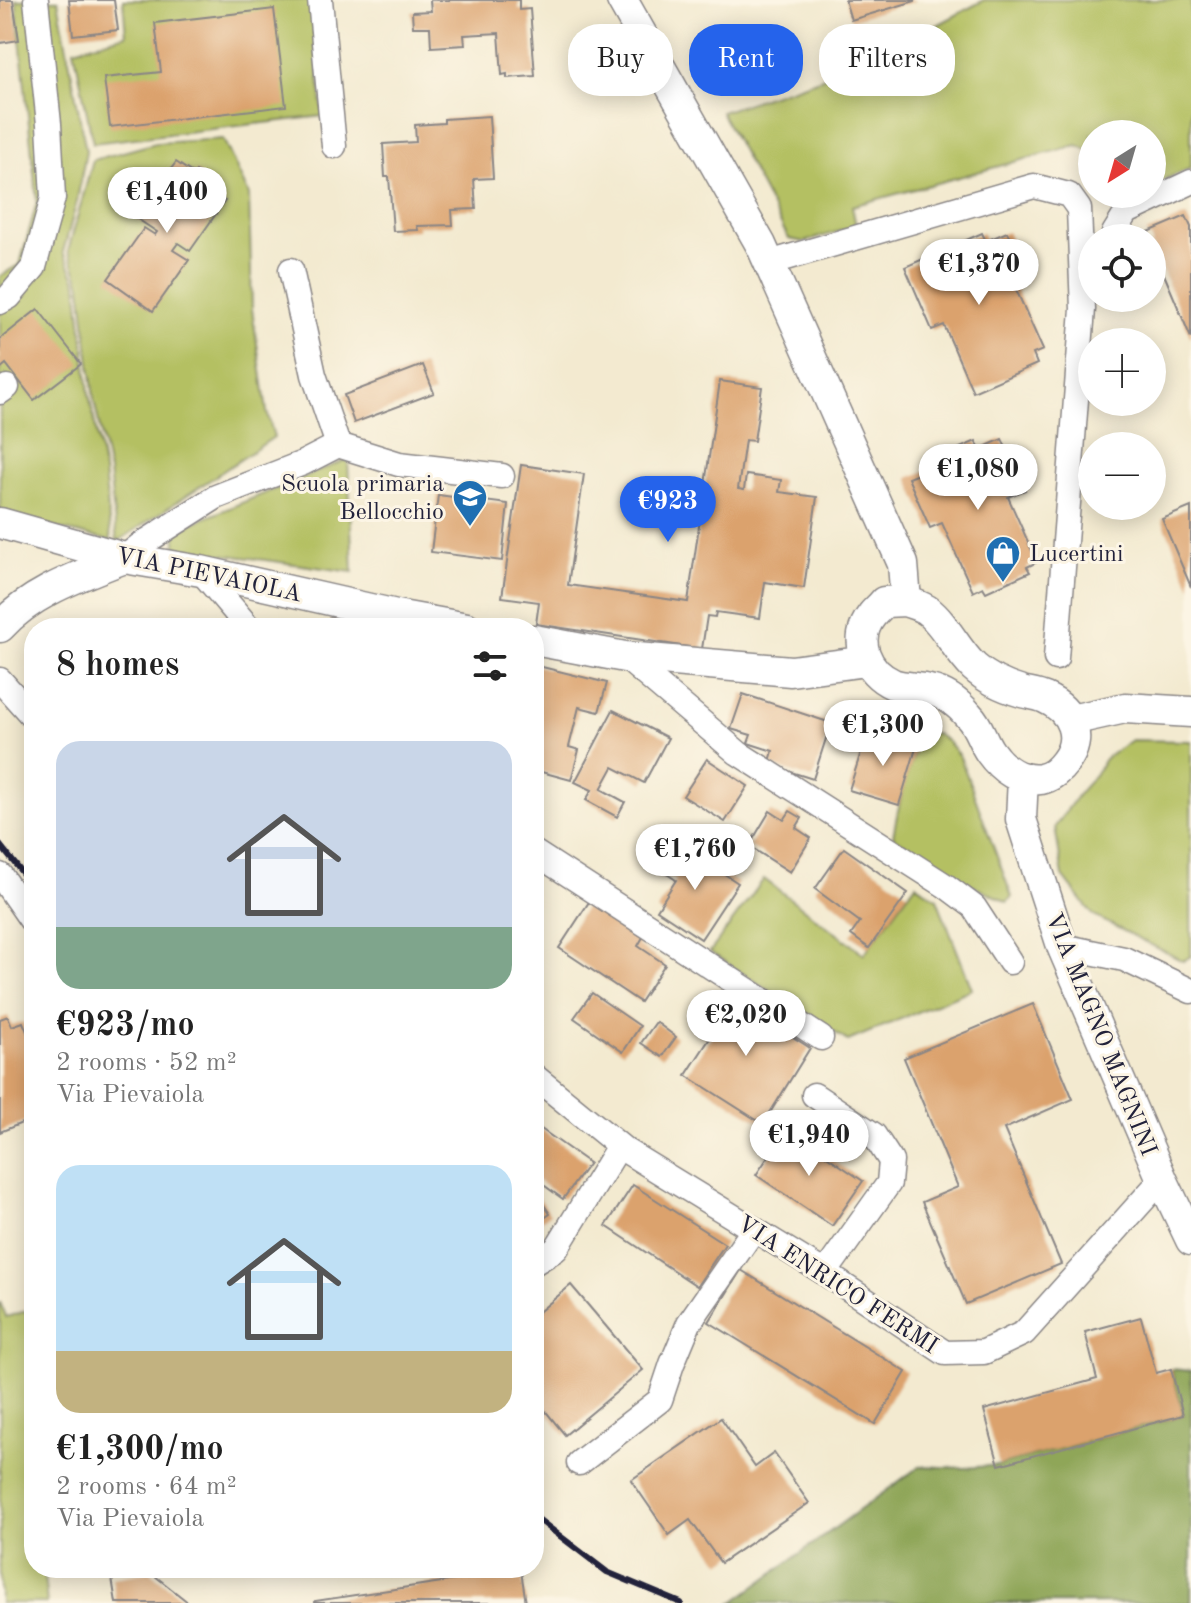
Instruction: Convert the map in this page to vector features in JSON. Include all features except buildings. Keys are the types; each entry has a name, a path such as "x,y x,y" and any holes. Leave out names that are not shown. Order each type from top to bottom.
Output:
{"street":[{"path":"0,302 9,297 34,267 53,198 36,0"},
{"path":"320,0 334,146"},
{"path":"622,0 761,245 903,564 906,601"},
{"path":"1120,224 1127,212 1191,182"},
{"path":"769,263 1034,186 1069,195 1079,209 1083,309 1056,658"},
{"path":"291,270 314,375 338,445"},
{"path":"0,627 16,610 60,584 124,558 216,497 303,463 338,445 399,464 502,476"},
{"name":"VIA PIEVAIOLA","path":"0,523 124,558 201,571 412,618"},
{"path":"201,571 241,618"},
{"path":"906,601 928,611 959,651 991,680 1045,697 1062,709 1071,720 1076,743 1066,761 1055,772 1042,779 1023,778 1010,773 991,754 971,717 952,699 932,690 896,685 877,675 867,661 861,641 870,617 884,602 906,601"},
{"path":"544,642 625,657 791,671 867,661"},
{"path":"625,657 738,753 974,907 1010,962"},
{"path":"0,680 24,707"},
{"path":"1071,720 1125,708 1191,712"},
{"name":"VIA MAGNO MAGNINI","path":"1023,778 1021,819 1062,946 1191,1240"},
{"path":"544,858 821,1038"},
{"path":"0,875 24,910"},
{"path":"1062,946 1124,959 1191,991"},
{"name":"VIA ENRICO FERMI","path":"544,1084 619,1146 825,1273 945,1353 984,1352 1024,1333 1162,1179"},
{"path":"814,1095 874,1135 891,1161 889,1183 825,1273"},
{"path":"544,1257 556,1249 619,1146"},
{"path":"579,1463 660,1400 689,1323 754,1229"}],"green space":[{"path":"16,0 58,0 86,151 63,252 77,283 89,394 104,471 111,541 0,515 0,276 20,264 37,202"},
{"path":"123,0 311,0 323,116 93,143 74,49 126,35"},
{"path":"984,0 1191,0 1191,168 1166,179 1166,120 1078,120 1078,145 852,206 856,226 804,242 789,239 721,112 769,96 803,96 803,84 819,79 819,96 955,96 955,24 939,24"},
{"path":"223,139 249,195 252,309 267,412 274,437 117,542 109,472 94,400 81,285 68,251 93,160 156,143"},
{"path":"348,459 353,572 176,548 176,530"},
{"path":"935,733 947,741 960,757 1012,897 1007,902 954,876 893,836 904,784 917,746 922,734"},
{"path":"1131,740 1191,741 1191,956 1183,961 1094,916 1063,876 1055,827 1105,759"},
{"path":"764,879 864,954 916,884 937,899 972,989 848,1041 710,952"},
{"path":"0,1302 6,1317 24,1312 24,1578 44,1578 47,1603 0,1603"},
{"path":"1171,1369 1191,1371 1191,1603 732,1603 920,1466 965,1468 999,1465 1183,1415"}],"railway":[{"path":"0,845 24,875"},
{"path":"544,1524 607,1572 681,1603"}],"place":[{"name":"Scuola primaria Bellocchio","path":"470,528"},
{"name":"Lucertini","path":"1003,584"}]}
